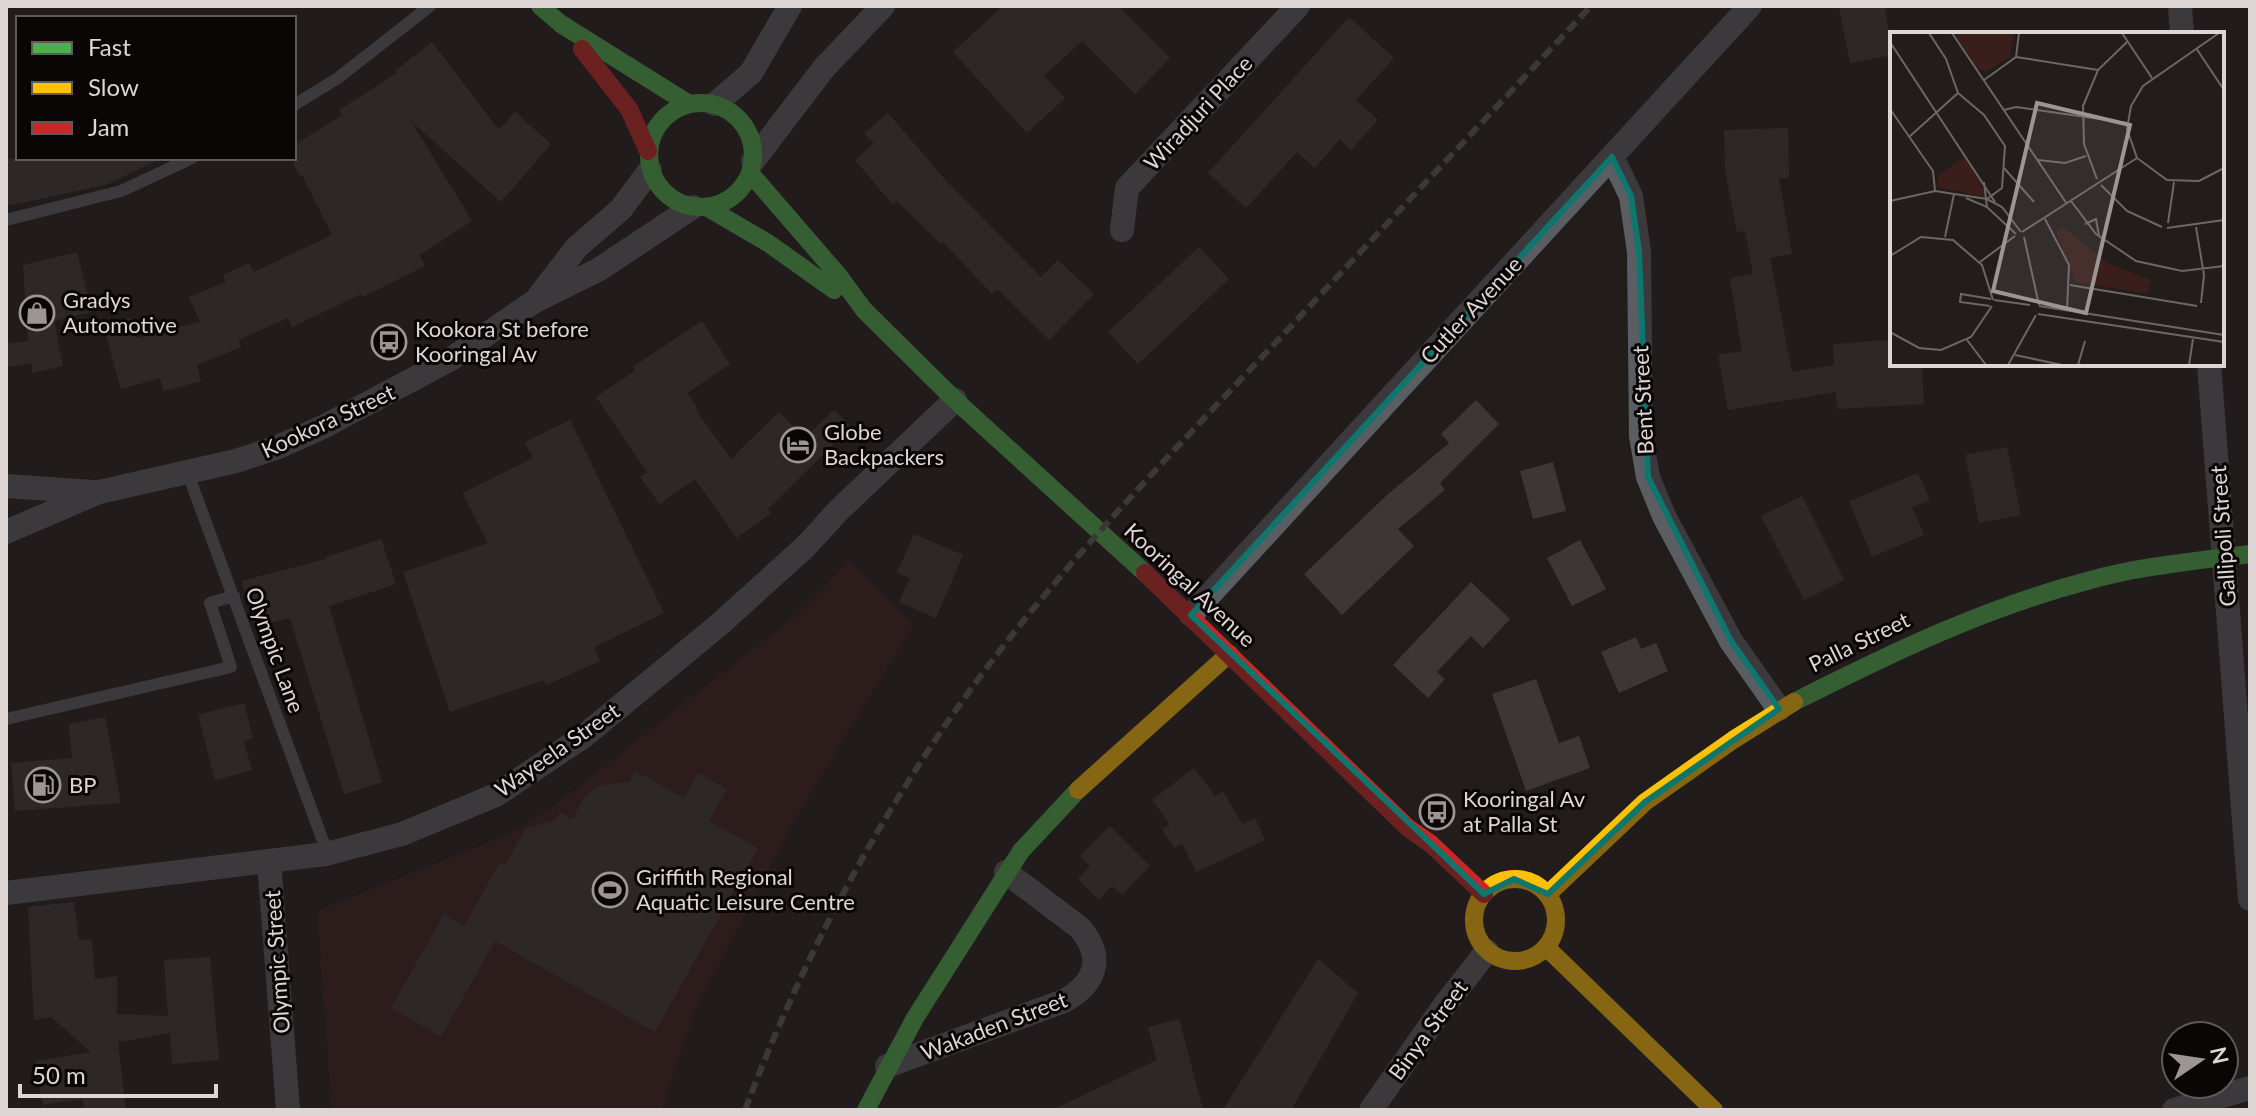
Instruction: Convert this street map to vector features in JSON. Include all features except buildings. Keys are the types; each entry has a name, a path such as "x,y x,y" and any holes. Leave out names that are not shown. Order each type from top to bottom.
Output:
{"street":[{"path":"540,6 561,24 689,104"},
{"path":"715,104 751,73 790,6"},
{"path":"561,24 621,96 640,125 657,184 666,195 700,208 726,202 741,189 752,167 824,68 883,6"},
{"name":"Wiradjuri Place","path":"1122,230 1127,188 1298,6"},
{"name":"Cutler Avenue","path":"1191,615 1750,6"},
{"path":"2180,6 2182,32"},
{"path":"649,160 652,135 661,120 689,104 715,104 731,112 744,125 752,143 752,167"},
{"name":"Bent Street","path":"1612,157 1631,196 1639,252 1641,436 1648,477 1664,516 1731,641 1779,709"},
{"name":"Kookora Street","path":"535,301 577,247 621,209 649,160"},
{"name":"Kooringal Avenue","path":"752,167 864,310 955,400 1191,615 1408,828 1431,844 1484,894"},
{"name":"Kooringal Avenue","path":"700,208 768,243 864,310"},
{"name":"Kookora Street","path":"6,532 99,492 188,474 278,447 367,405 451,359 535,301 598,270 700,208"},
{"name":"Gallipoli Street","path":"2209,366 2250,899"},
{"name":"Wayeela Street","path":"6,893 326,854 402,834 496,795 584,736 720,624 806,546 839,510 955,400"},
{"name":"Kookora Street","path":"6,486 99,492"},
{"name":"Palla Street","path":"1548,894 1645,802 1779,709 1909,644 2018,601 2089,580 2151,567 2250,554"},
{"name":"Wakaden Street","path":"866,1110 887,1066 1021,851 1093,775 1229,654"},
{"name":"Olympic Street","path":"269,861 288,1110"},
{"name":"Wakaden Street","path":"887,1066 1054,1006 1080,992 1092,979 1094,953 1089,939 1080,928 1006,872"},
{"path":"1514,879 1538,886 1548,894 1554,904 1556,928 1546,947 1535,957 1523,961 1498,958 1487,951 1480,941 1474,918 1484,894 1502,881 1514,879"},
{"path":"1546,947 1714,1110"},
{"name":"Binya Street","path":"1371,1110 1487,951"},
{"path":"2174,1110 2250,1088"}],"lane":[{"path":"296,104 338,78 430,6"},
{"path":"6,220 121,191 188,160"},
{"name":"Olympic Lane","path":"188,474 323,841"},
{"path":"6,719 231,667 210,603 234,596"}],"highlighted area":[{"path":"1612,157 1631,196 1639,252 1648,477 1731,641 1779,709 1645,802 1548,894 1514,879 1484,894 1191,615"}],"shaded area":[{"path":"849,561 914,624 795,819 696,1008 662,1110 332,1110 317,911 502,837 554,806 799,613"}],"railway":[{"path":"745,1110 796,987 857,867 927,752 1005,644 1138,489 1591,6"}],"traffic: fast":[{"path":"540,6 561,24 689,104"},
{"path":"701,103 721,107 738,118 749,135 753,155 749,175 738,192 721,203 701,207 681,203 664,192 653,175 649,155 653,135 664,118 681,107 701,103"},
{"path":"750,173 839,276 864,310 955,400 1145,573"},
{"path":"708,208 768,243 834,290"},
{"path":"1794,702 1974,618 2049,592 2127,571 2250,554"},
{"path":"866,1110 915,1018 1021,851 1078,790"}],"traffic: slow":[{"path":"1078,790 1229,654"},
{"path":"1548,894 1645,802 1733,740 1794,702"},
{"path":"1515,879 1531,882 1544,891 1553,904 1556,920 1553,936 1544,949 1531,958 1515,961 1499,958 1486,949 1477,936 1474,920 1477,904 1486,891 1499,882 1515,879"},
{"path":"1546,947 1714,1110"}],"traffic: jam":[{"path":"582,49 629,109 648,151"},
{"path":"1145,573 1408,828 1431,844 1484,894"}],"place":[{"name":"Gradys Automotive","path":"37,313"},
{"name":"Kookora St before Kooringal Av","path":"389,342"},
{"name":"Globe Backpackers","path":"798,445"},
{"name":"BP","path":"43,785"},
{"name":"Kooringal Av at Palla St","path":"1437,812"},
{"name":"Griffith Regional Aquatic Leisure Centre","path":"610,890"}]}
